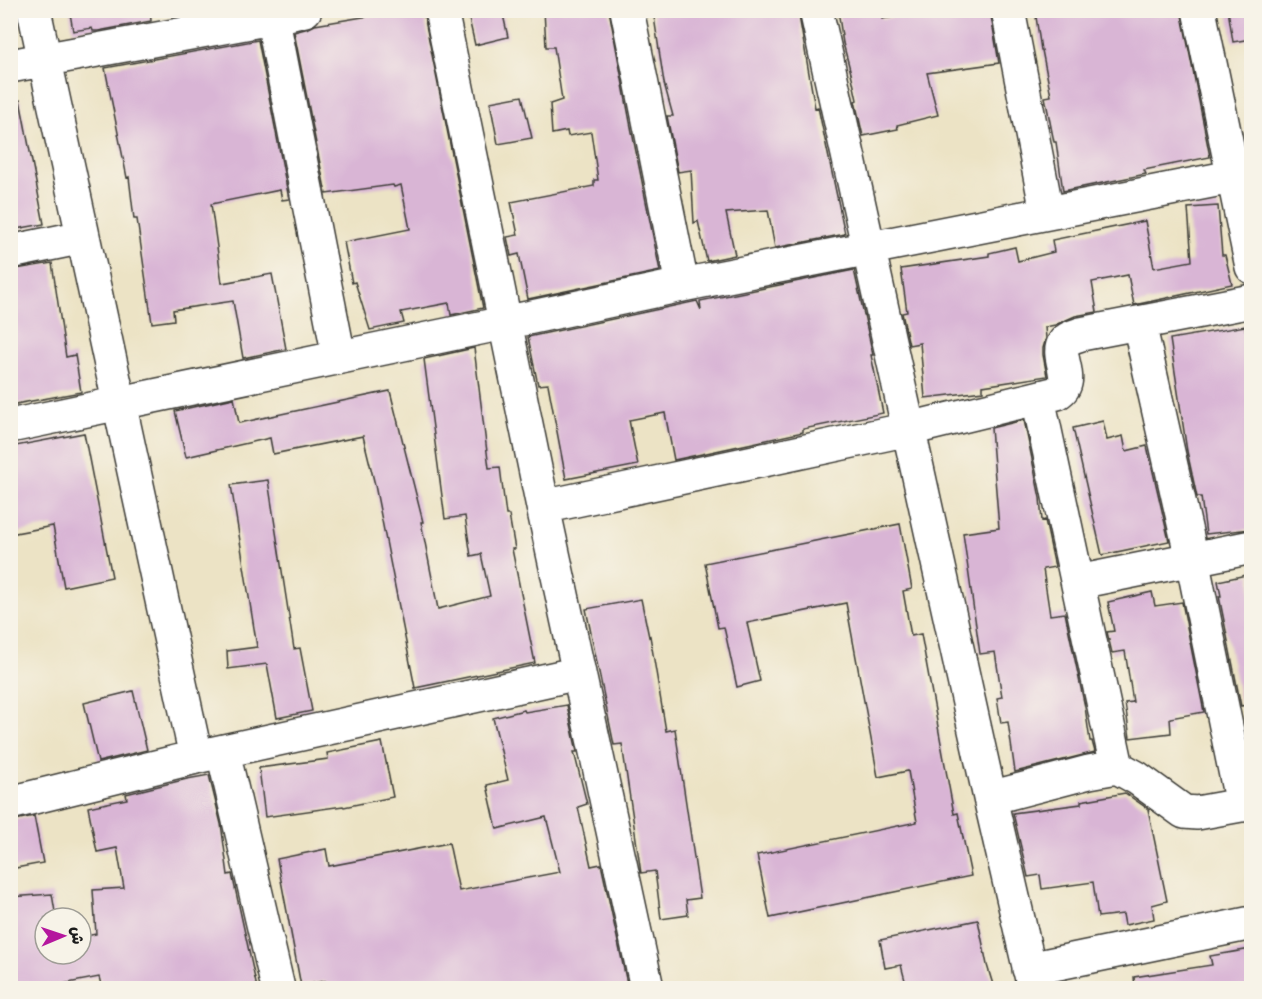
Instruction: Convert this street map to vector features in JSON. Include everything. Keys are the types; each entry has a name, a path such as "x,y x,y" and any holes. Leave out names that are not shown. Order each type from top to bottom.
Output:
{"street":[{"path":"34,10 120,404 210,755 278,988"},
{"path":"10,66 271,14 305,10"},
{"path":"441,10 504,323 647,988"},
{"path":"627,10 682,285"},
{"path":"816,10 1032,979 1251,923"},
{"path":"1008,10 1047,212"},
{"path":"1199,10 1242,175 1251,267"},
{"path":"271,14 339,357"},
{"path":"10,426 682,285 1242,175"},
{"path":"10,252 83,237"},
{"path":"543,507 909,429 1057,393 1064,386 1062,347 1066,340 1081,334 1251,301"},
{"path":"990,798 1089,771 1117,767 1137,778 1184,812 1197,813 1247,804 1139,323"},
{"path":"1038,398 1117,767"},
{"path":"1078,582 1251,547"},
{"path":"10,803 210,755 579,673"}],"building":[{"path":"85,10 150,10 151,21 98,31 93,31 92,28 73,31 70,13"},
{"path":"405,10 423,10 483,308 451,315 449,303 401,312 404,323 370,330 355,282 352,283 344,242 410,229 401,185 326,194 294,32 315,25"},
{"path":"467,10 502,10 508,37 475,45"},
{"path":"544,10 609,10 660,271 528,299 519,254 511,256 507,237 518,235 511,202 594,186 594,180 598,180 591,132 568,136 567,131 552,134 550,104 562,100 554,47 546,47"},
{"path":"653,10 798,10 815,108 818,107 845,234 775,248 768,210 726,213 735,255 707,261 698,221 694,223 691,170 678,172 667,116 673,116 664,83"},
{"path":"838,10 880,10 882,19 938,10 990,10 999,63 927,73 938,115 897,125 898,129 863,136"},
{"path":"1035,10 1181,10 1210,157 1144,170 1146,174 1063,191 1056,142 1054,142 1045,97 1051,96"},
{"path":"1228,10 1251,10 1251,39 1233,42"},
{"path":"258,40 289,199 282,200 280,190 211,204 222,283 272,274 286,349 243,358 233,301 173,310 174,320 152,323 137,219 134,219 129,177 127,178 105,68"},
{"path":"522,96 532,138 498,144 490,102"},
{"path":"20,100 44,224 10,230 10,101"},
{"path":"1218,206 1222,255 1225,255 1232,284 1134,305 1128,275 1092,282 1097,312 1075,316 1045,327 1043,355 1047,376 983,386 983,391 925,398 920,343 909,345 902,313 907,312 901,269 989,256 989,253 1015,247 1018,261 1054,252 1052,240 1145,221 1154,268 1192,261 1188,208"},
{"path":"52,263 66,357 75,355 81,392 10,405 10,270"},
{"path":"854,270 883,413 803,429 803,432 674,460 665,413 629,420 638,465 566,479 548,384 538,385 528,337 697,301 701,310 700,301"},
{"path":"1245,326 1251,368 1251,529 1206,534 1201,497 1197,497 1187,451 1170,339"},
{"path":"474,348 489,468 500,467 506,515 509,515 515,549 512,549 535,663 415,688 375,485 363,436 273,454 270,438 186,457 175,411 234,398 239,423 390,391 423,522 421,522 438,609 490,596 481,554 471,556 465,516 445,519 424,359"},
{"path":"1024,420 1040,498 1042,521 1045,520 1055,567 1043,569 1050,615 1065,613 1090,741 1092,741 1095,752 1015,772 1008,722 1001,723 997,698 1002,697 995,652 980,654 963,533 999,528 991,428"},
{"path":"1103,421 1107,440 1123,436 1126,451 1147,446 1169,541 1102,555 1073,428"},
{"path":"84,433 112,577 64,587 53,526 10,534 10,447"},
{"path":"268,480 294,649 300,648 312,711 277,718 267,664 228,669 227,651 257,647 231,485"},
{"path":"900,524 912,589 903,591 911,636 921,634 954,814 958,813 971,876 770,918 757,855 917,822 908,771 878,777 846,603 747,623 760,681 737,687 724,627 718,628 705,563"},
{"path":"1251,574 1251,704 1241,706 1218,581"},
{"path":"1152,592 1155,606 1182,602 1204,712 1170,718 1171,733 1130,738 1125,703 1133,702 1125,651 1112,653 1107,632 1114,631 1108,602"},
{"path":"641,599 650,636 666,731 675,729 700,898 686,900 688,915 661,919 655,871 641,873 622,744 614,745 586,609"},
{"path":"133,691 147,750 98,762 84,703"},
{"path":"567,705 577,752 574,752 587,804 578,807 591,866 601,864 628,988 326,988 325,981 301,986 277,859 326,849 329,866 449,843 459,891 560,872 546,817 497,829 487,785 508,780 493,718 524,710 525,712"},
{"path":"382,742 393,797 344,807 265,817 259,768 328,759 327,753"},
{"path":"209,775 221,824 228,875 232,874 257,988 102,988 99,977 42,988 10,988 10,897 52,894 54,906 33,906 33,966 93,966 93,935 96,934 93,890 124,888 117,848 97,852 88,807 127,799 126,794"},
{"path":"1125,793 1148,809 1167,901 1152,905 1154,919 1125,925 1123,914 1098,917 1093,882 1042,889 1040,875 1028,877 1013,813 1081,804 1081,801"},
{"path":"34,816 43,863 10,869 10,821"},
{"path":"978,920 994,988 907,988 901,965 885,968 880,940"},
{"path":"1251,949 1251,988 1135,988 1134,977 1212,965 1210,956"}]}
